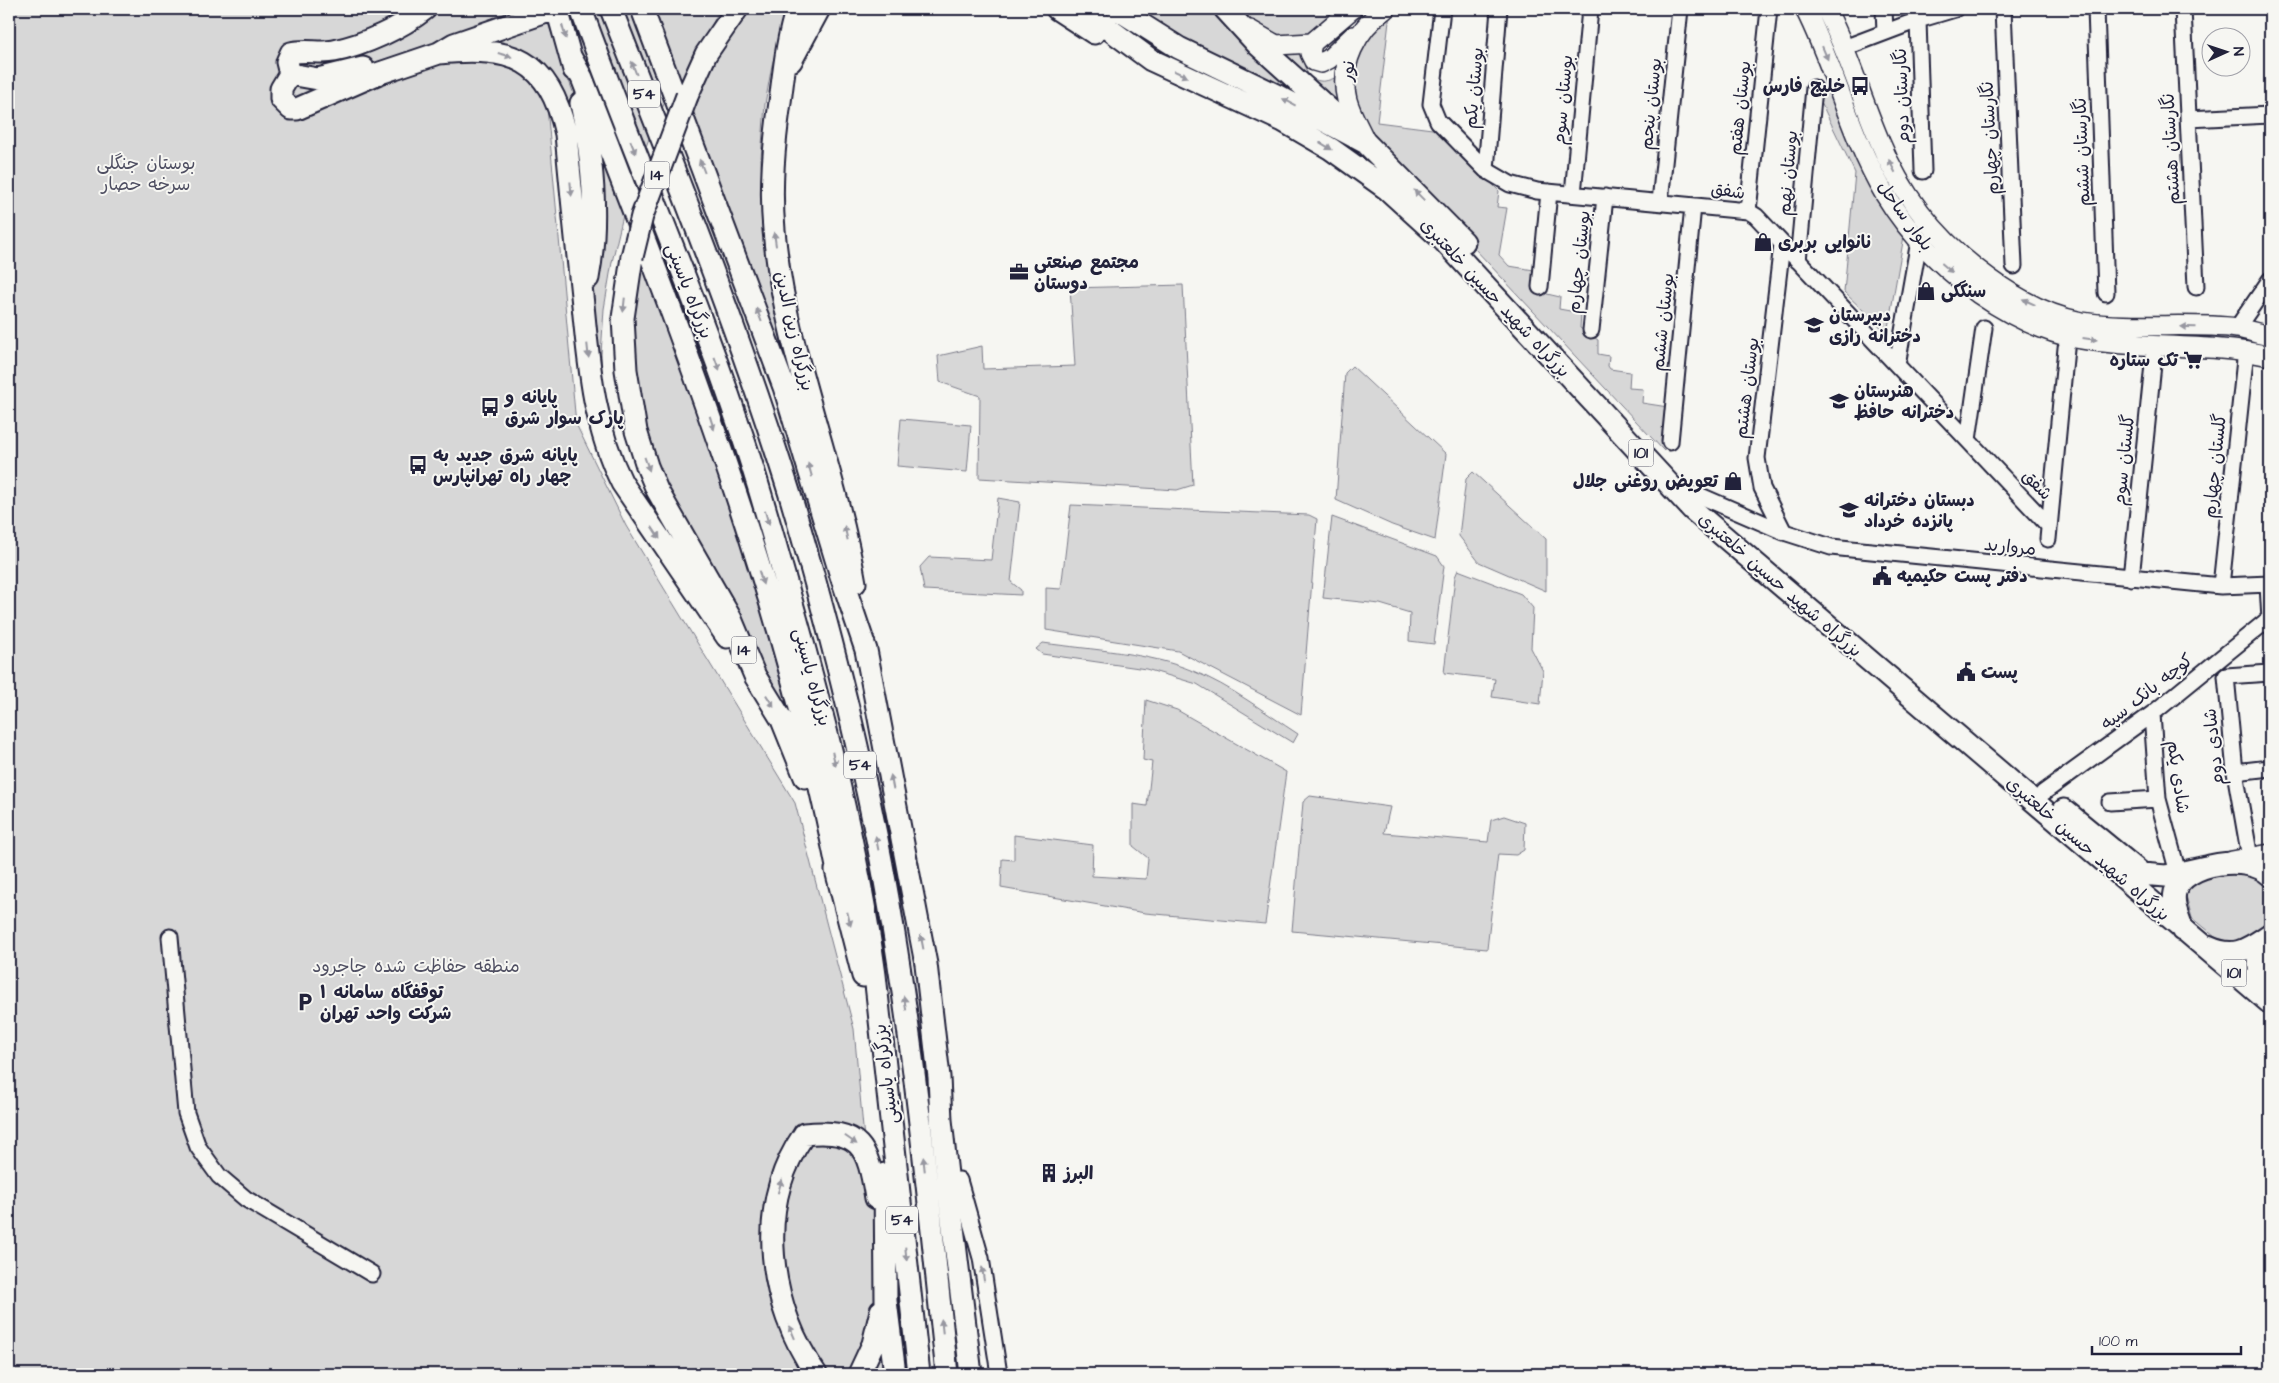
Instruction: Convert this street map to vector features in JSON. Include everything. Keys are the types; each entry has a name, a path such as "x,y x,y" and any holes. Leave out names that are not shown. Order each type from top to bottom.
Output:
{"highway":[{"path":"425,9 373,38 334,51 306,50 291,53 287,62 290,74 281,89 281,99 291,109 297,109 377,74 439,53 454,44 542,10"},
{"path":"324,78 328,69 411,31 443,9"},
{"name":"بزرگراه یاسینی","path":"582,9 615,101 705,332 738,423 818,697 851,832 867,921 920,1374"},
{"name":"بزرگراه یاسینی","path":"611,9 714,273 763,414 812,570 850,723 883,874 911,1045 947,1374"},
{"path":"642,9 784,387 841,576 866,650 926,964 939,1077 942,1128 970,1374"},
{"path":"706,54 725,9"},
{"name":"14","path":"737,9 706,54 687,96 642,216 632,257 623,318 626,370 636,432 657,490 731,619 755,676 782,720 798,756 840,882 867,996 882,1045"},
{"name":"بزرگراه زین الدین","path":"797,9 792,23 783,77 771,168 774,230 782,292 847,536 866,650"},
{"path":"783,77 820,9"},
{"path":"1056,9 1104,40 1151,60"},
{"name":"بزرگراه شهید حسین خلعتبری","path":"1082,9 1151,60 1282,121 1331,149 1387,189 1443,240 1693,510 2270,1003"},
{"name":"بزرگراه شهید حسین خلعتبری","path":"1117,9 1179,48 1278,96 1366,142 1453,230 1708,508 2043,793 2142,874 2166,876 2206,867"},
{"path":"290,74 306,78 324,78 357,70 542,10"},
{"path":"542,10 570,56 585,88 697,379 741,512 802,717 829,822 840,882"},
{"path":"1229,14 1256,44 1366,142"},
{"path":"439,53 479,50 504,54 522,61 535,69 547,82 560,107 566,134 593,396 600,430 610,459 622,483 755,676"},
{"path":"570,56 586,128 594,203 592,246 583,306"},
{"name":"101","path":"2206,867 2228,862 2256,866 2270,875"},
{"path":"2206,867 2183,878 2175,894 2175,906 2190,936 2220,953 2230,954 2240,952 2270,934"},
{"name":"101","path":"2270,934 2259,955 2258,967 2265,982 2270,986"},
{"path":"885,1066 885,1286 890,1374"},
{"path":"939,1077 950,1121 986,1374"},
{"path":"816,1374 795,1339 783,1307 775,1268 773,1234 778,1192 792,1154 803,1134 836,1133 845,1135 860,1146 870,1164 886,1248"},
{"path":"859,1374 875,1336 885,1286"},
{"path":"888,1323 896,1374"}],"main road":[{"path":"1229,14 1276,45 1312,43 1352,9"},
{"name":"بلوار ساحل","path":"1805,9 1863,150 1884,193 1919,241 1964,283 1995,305 2037,327 2074,338 2155,345 2237,349 2270,356"},
{"name":"بلوار ساحل","path":"1826,9 1844,48 1880,144 1899,182 1923,217 1948,245 1976,269 2009,293 2046,310 2089,322 2237,328 2270,336"},
{"name":"نور","path":"1366,142 1347,101 1345,73 1354,45 1379,13"},
{"path":"1312,43 1310,53 1314,61 1322,64 1379,13"},
{"path":"1919,241 1923,217"},
{"path":"2237,328 2237,349"},
{"path":"2228,862 2270,854"}],"street":[{"name":"شفق","path":"1442,9 1431,104 1438,121 1486,170 1510,184 1549,192 1748,211 1756,216 1968,440 2049,533 2066,348"},
{"name":"بوستان یکم","path":"1486,170 1499,9"},
{"name":"بوستان سوم","path":"1573,194 1590,9"},
{"name":"بوستان پنجم","path":"1660,202 1680,9"},
{"name":"بوستان هفتم","path":"1748,211 1769,9"},
{"path":"1884,9 1885,32"},
{"path":"1844,48 1918,20 1954,9"},
{"name":"نگارستان چهارم","path":"2003,9 2014,266"},
{"name":"نگارستان ششم","path":"2096,9 2106,294"},
{"name":"نگارستان هشتم","path":"2183,9 2196,287"},
{"name":"نگارستان دوم","path":"1918,20 1923,171"},
{"name":"بوستان نهم","path":"1798,261 1814,88"},
{"path":"2188,119 2270,115"},
{"path":"1540,287 1549,192"},
{"name":"بوستان چهارم","path":"1591,330 1605,197"},
{"name":"بوستان ششم","path":"1670,442 1693,206"},
{"path":"1897,365 1919,241"},
{"name":"بوستان هشتم","path":"1782,244 1757,458 1762,488 1784,532"},
{"path":"2237,328 2270,280"},
{"path":"1968,440 1984,328"},
{"name":"گلستان سوم","path":"2131,578 2155,345"},
{"name":"گلستان چهارم","path":"2221,586 2237,349"},
{"name":"مروارید","path":"1696,494 1784,532 1831,547 2221,586 2269,585"},
{"path":"2269,585 2270,619"},
{"name":"کوچه بانک سپه","path":"2043,793 2152,714 2270,619"},
{"name":"شادی دوم","path":"2250,858 2235,772 2226,676 2270,673"},
{"name":"شادی یکم","path":"2152,714 2158,798 2178,873"},
{"path":"2235,772 2270,768"},
{"path":"2110,802 2158,798"},
{"path":"170,937 186,1114 198,1147 219,1176 246,1199 372,1274"},
{"path":"959,1180 981,1258 999,1374"}],"green space":[{"name":"منطقه حفاظت شده جاجرود","path":"9,9 528,9 545,15 576,100 588,238 544,74 576,424 626,526 795,803 854,1029 869,1194 878,1219 878,1305 884,1374 9,1374"},
{"path":"590,9 601,9 650,136 644,152"},
{"path":"623,9 634,9 667,97 661,111"},
{"path":"650,9 720,9 680,86"},
{"path":"743,9 788,9 772,65 765,104 761,159 763,219 807,421 689,110 717,54"},
{"path":"1130,9 1220,9 1325,110 1215,58"},
{"path":"1231,9 1339,9 1306,38 1281,41"},
{"path":"574,10 636,174 630,194 562,14"},
{"path":"1390,13 1377,122 1440,130 1499,191 1497,207 1507,208 1499,255 1509,266 1534,270 1547,294 1560,297 1559,309 1581,313 1580,328 1598,340 1598,354 1609,356 1608,366 1610,369 1630,372 1629,388 1643,389 1642,403 1668,407 1664,451 1373,140 1356,113 1352,56"},
{"path":"1261,42 1306,49 1304,64 1308,73 1315,80 1325,81 1340,76 1347,115"},
{"path":"580,84 625,207 612,262 604,309 601,354 603,396 607,399 619,456 639,503 611,453 600,416 593,377 591,318 598,188 592,136"},
{"path":"1814,88 1829,94 1863,170 1904,236 1887,333 1844,292 1855,173"},
{"path":"644,249 680,347 787,683 792,727 769,676 681,517 655,463 634,383 633,324"},
{"path":"1183,285 1193,485 1177,490 979,478 980,396 940,382 938,356 982,346 983,369 1075,366 1070,288"},
{"path":"1352,366 1446,454 1435,540 1392,525 1336,500 1345,373"},
{"path":"901,419 971,425 967,472 897,466"},
{"path":"1473,472 1546,539 1546,591 1479,562 1459,536 1466,479"},
{"path":"998,498 1020,502 1011,582 1021,590 1021,595 924,590 920,567 929,557 991,560"},
{"path":"1071,505 1309,515 1317,519 1301,715 1178,651 1046,630 1046,588 1061,589"},
{"path":"1332,517 1437,556 1444,566 1434,644 1409,641 1410,613 1380,604 1323,598"},
{"path":"1458,570 1521,594 1533,608 1531,648 1543,671 1540,704 1492,697 1495,679 1444,673 1455,577"},
{"path":"1043,643 1120,652 1157,660 1193,671 1221,684 1298,734 1293,743 1197,684 1146,669 1042,654 1036,649"},
{"path":"1146,700 1177,710 1286,772 1265,924 1145,913 1001,888 1002,859 1014,860 1014,835 1093,845 1092,876 1146,879 1148,858 1133,846 1133,804 1147,806 1152,762 1143,760"},
{"path":"1310,796 1390,807 1384,833 1488,842 1491,820 1504,816 1525,823 1524,850 1516,855 1498,854 1487,949 1292,931 1303,802"},
{"path":"2237,869 2270,885 2270,919 2257,937 2229,943 2215,937 2192,918 2185,892 2189,881"}],"place":[{"name":"خلیج فارس","path":"1860,86"},
{"name":"نانوایی بربری","path":"1763,242"},
{"name":"مجتمع صنعتی دوستان","path":"1019,272"},
{"name":"سنگکی","path":"1926,291"},
{"name":"دبیرستان دخترانه رازی","path":"1814,325"},
{"name":"تک ستاره","path":"2193,360"},
{"name":"هنرستان دخترانه حافظ","path":"1839,401"},
{"name":"پایانه و پارک‌ سوار شرق","path":"490,407"},
{"name":"پایانه شرق جدید به چهار راه تهرانپارس","path":"418,465"},
{"name":"تعویض روغنی جلال","path":"1733,481"},
{"name":"دبستان دخترانه پانزده خرداد","path":"1849,510"},
{"name":"دفتر پست حکیمیه","path":"1882,576"},
{"name":"پست","path":"1966,672"},
{"name":"توقفگاه سامانه ۱ شرکت واحد تهران","path":"305,1002"},
{"name":"البرز","path":"1049,1173"}],"park label":[{"name":"بوستان جنگلی سرخه حصار","path":"146,173"}]}
